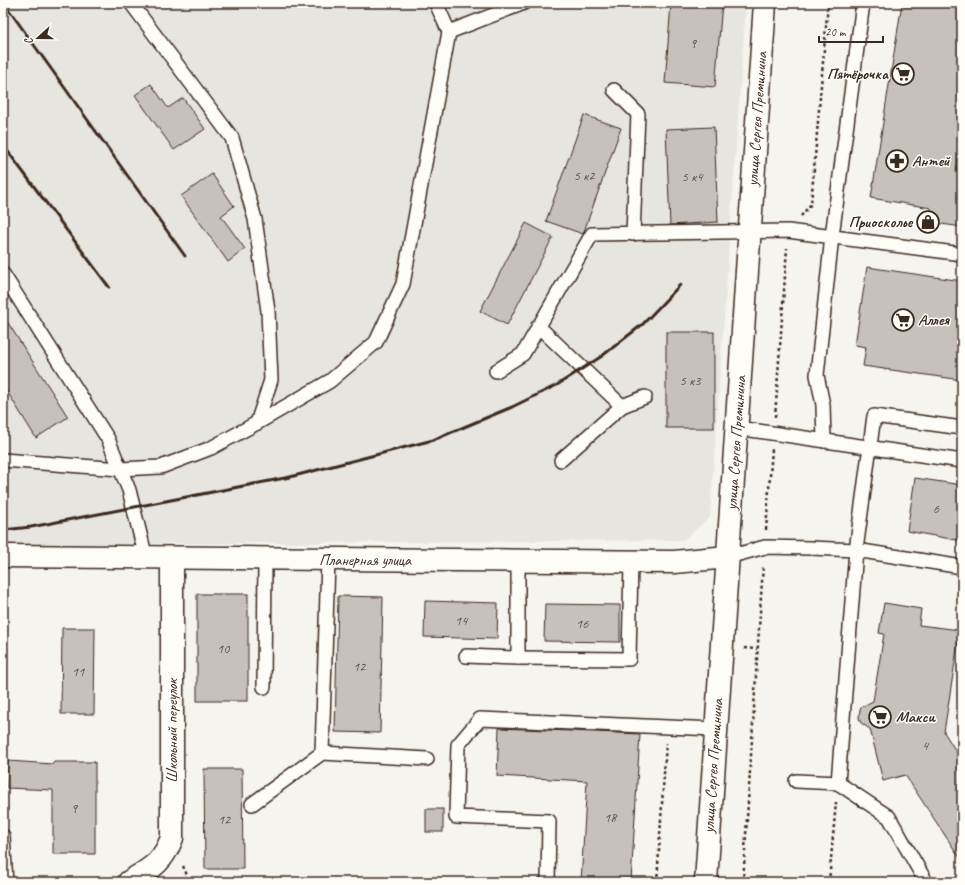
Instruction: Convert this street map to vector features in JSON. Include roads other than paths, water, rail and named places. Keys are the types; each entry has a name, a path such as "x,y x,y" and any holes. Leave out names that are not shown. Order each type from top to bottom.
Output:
{"street":[{"name":"улица Сергея Преминина","path":"706,882 715,729 737,428 765,3"},
{"name":"Планерная улица","path":"3,556 172,559 631,562 674,562 728,558"},
{"name":"Школьный переулок","path":"129,882 156,865 166,854 172,838 172,559"}],"lane":[{"path":"131,3 232,138 255,219 268,311 271,380 257,423"},
{"path":"3,460 120,469 161,466 211,448 330,381 376,342 403,284 449,32 436,3"},
{"path":"449,32 524,3"},
{"path":"824,441 823,405 817,375 832,236 863,3"},
{"path":"614,90 638,114 633,234"},
{"path":"496,371 523,354 592,234 788,231 962,254"},
{"path":"3,274 108,439 129,490 146,558"},
{"path":"538,326 622,406"},
{"path":"562,460 622,406 645,397"},
{"path":"838,783 856,550 874,416 962,428"},
{"path":"737,428 962,461"},
{"path":"728,558 765,547 856,550 962,567"},
{"path":"264,687 265,559"},
{"path":"322,753 328,560"},
{"path":"518,561 518,658"},
{"path":"466,656 629,659 631,562"},
{"path":"548,882 549,821 456,817 458,745 480,719 715,729"},
{"path":"252,804 322,753 427,759"},
{"path":"796,781 838,783 889,818 926,882"},
{"path":"3,836 6,882"}],"railway":[{"path":"4,3 185,256"},
{"path":"3,145 109,287"},
{"path":"3,530 31,527 290,477 433,440 512,407 557,385 602,356 643,324 680,285"}],"place":[{"name":"Пятёрочка","path":"903,74"},
{"name":"Антей","path":"897,161"},
{"name":"Приосколье","path":"928,222"},
{"name":"Аллея","path":"903,320"},
{"name":"Макси","path":"880,717"}]}
